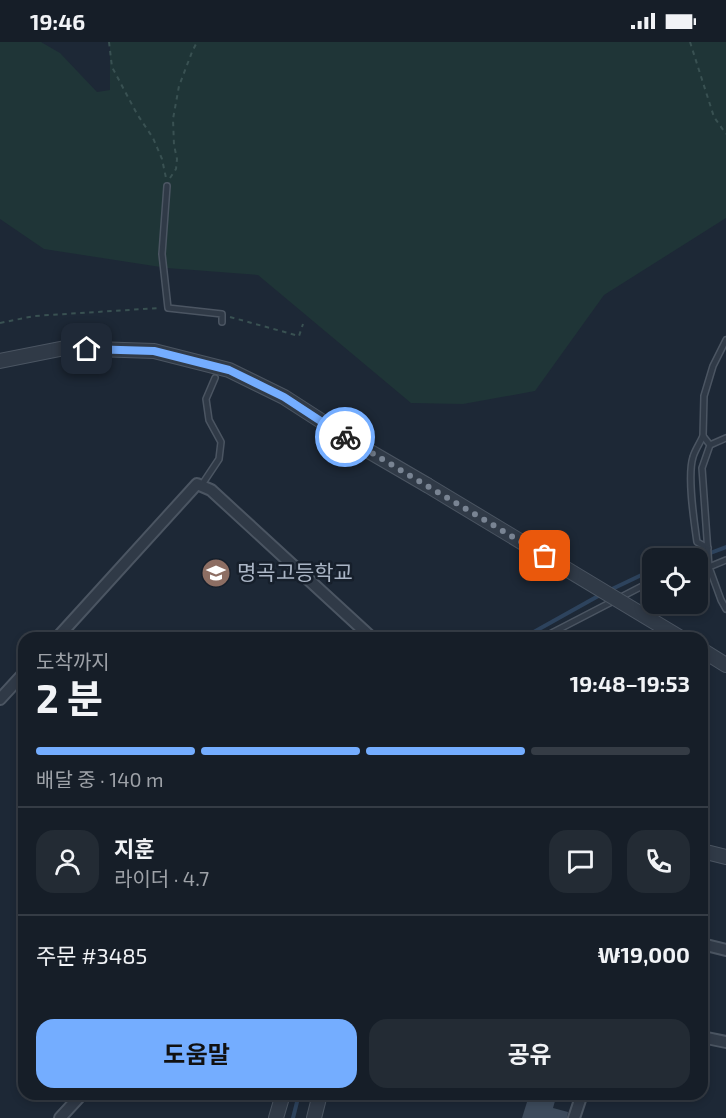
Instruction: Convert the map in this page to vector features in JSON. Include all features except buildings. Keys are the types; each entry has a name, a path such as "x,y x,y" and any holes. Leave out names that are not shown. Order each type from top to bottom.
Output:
{"street":[{"path":"0,361 65,348 154,351 229,370 284,397 360,446 671,632"},
{"path":"62,632 197,484 211,490 365,632"},
{"path":"708,654 726,665"},
{"path":"0,699 18,680"},
{"path":"708,852 726,857"},
{"path":"708,946 726,950"},
{"path":"708,1038 726,1042"},
{"path":"60,1118 76,1100"},
{"path":"276,1118 281,1100"},
{"path":"316,1118 319,1100"},
{"path":"578,1117 581,1100"}],"lane":[{"path":"167,186 162,254 168,308 222,314 222,321"},
{"path":"708,548 697,542 691,474 693,458 703,436 704,396 713,366 726,340"},
{"path":"201,486 219,459 221,442 209,420 206,399 215,378"},
{"path":"703,436 710,446"},
{"path":"726,438 710,446 702,468 709,567 726,609"},
{"path":"709,567 726,560"},
{"path":"554,632 642,586"}],"path":[{"path":"109,42 112,67 137,114 153,138 162,159 167,186"},
{"path":"167,186 176,169 177,159 172,119 179,86 197,42"},
{"path":"690,42 714,117 726,134"},
{"path":"0,323 34,316 168,308"},
{"path":"222,314 299,336 303,324"}],"green space":[{"path":"0,42 41,42 60,53 97,92 110,90 110,42 726,42 726,218 604,295 535,391 463,404 411,403 258,275 167,268 44,249 0,219"}],"waterway":[{"path":"708,554 726,547"},
{"path":"610,590 642,575"},
{"path":"534,632 600,595"},
{"path":"293,1118 298,1100"}],"way so far":[{"path":"345,437 545,556"}],"place":[{"name":"명곡고등학교","path":"216,573"}],"route":[{"path":"87,349 154,351 229,370 284,397 345,437"}]}
